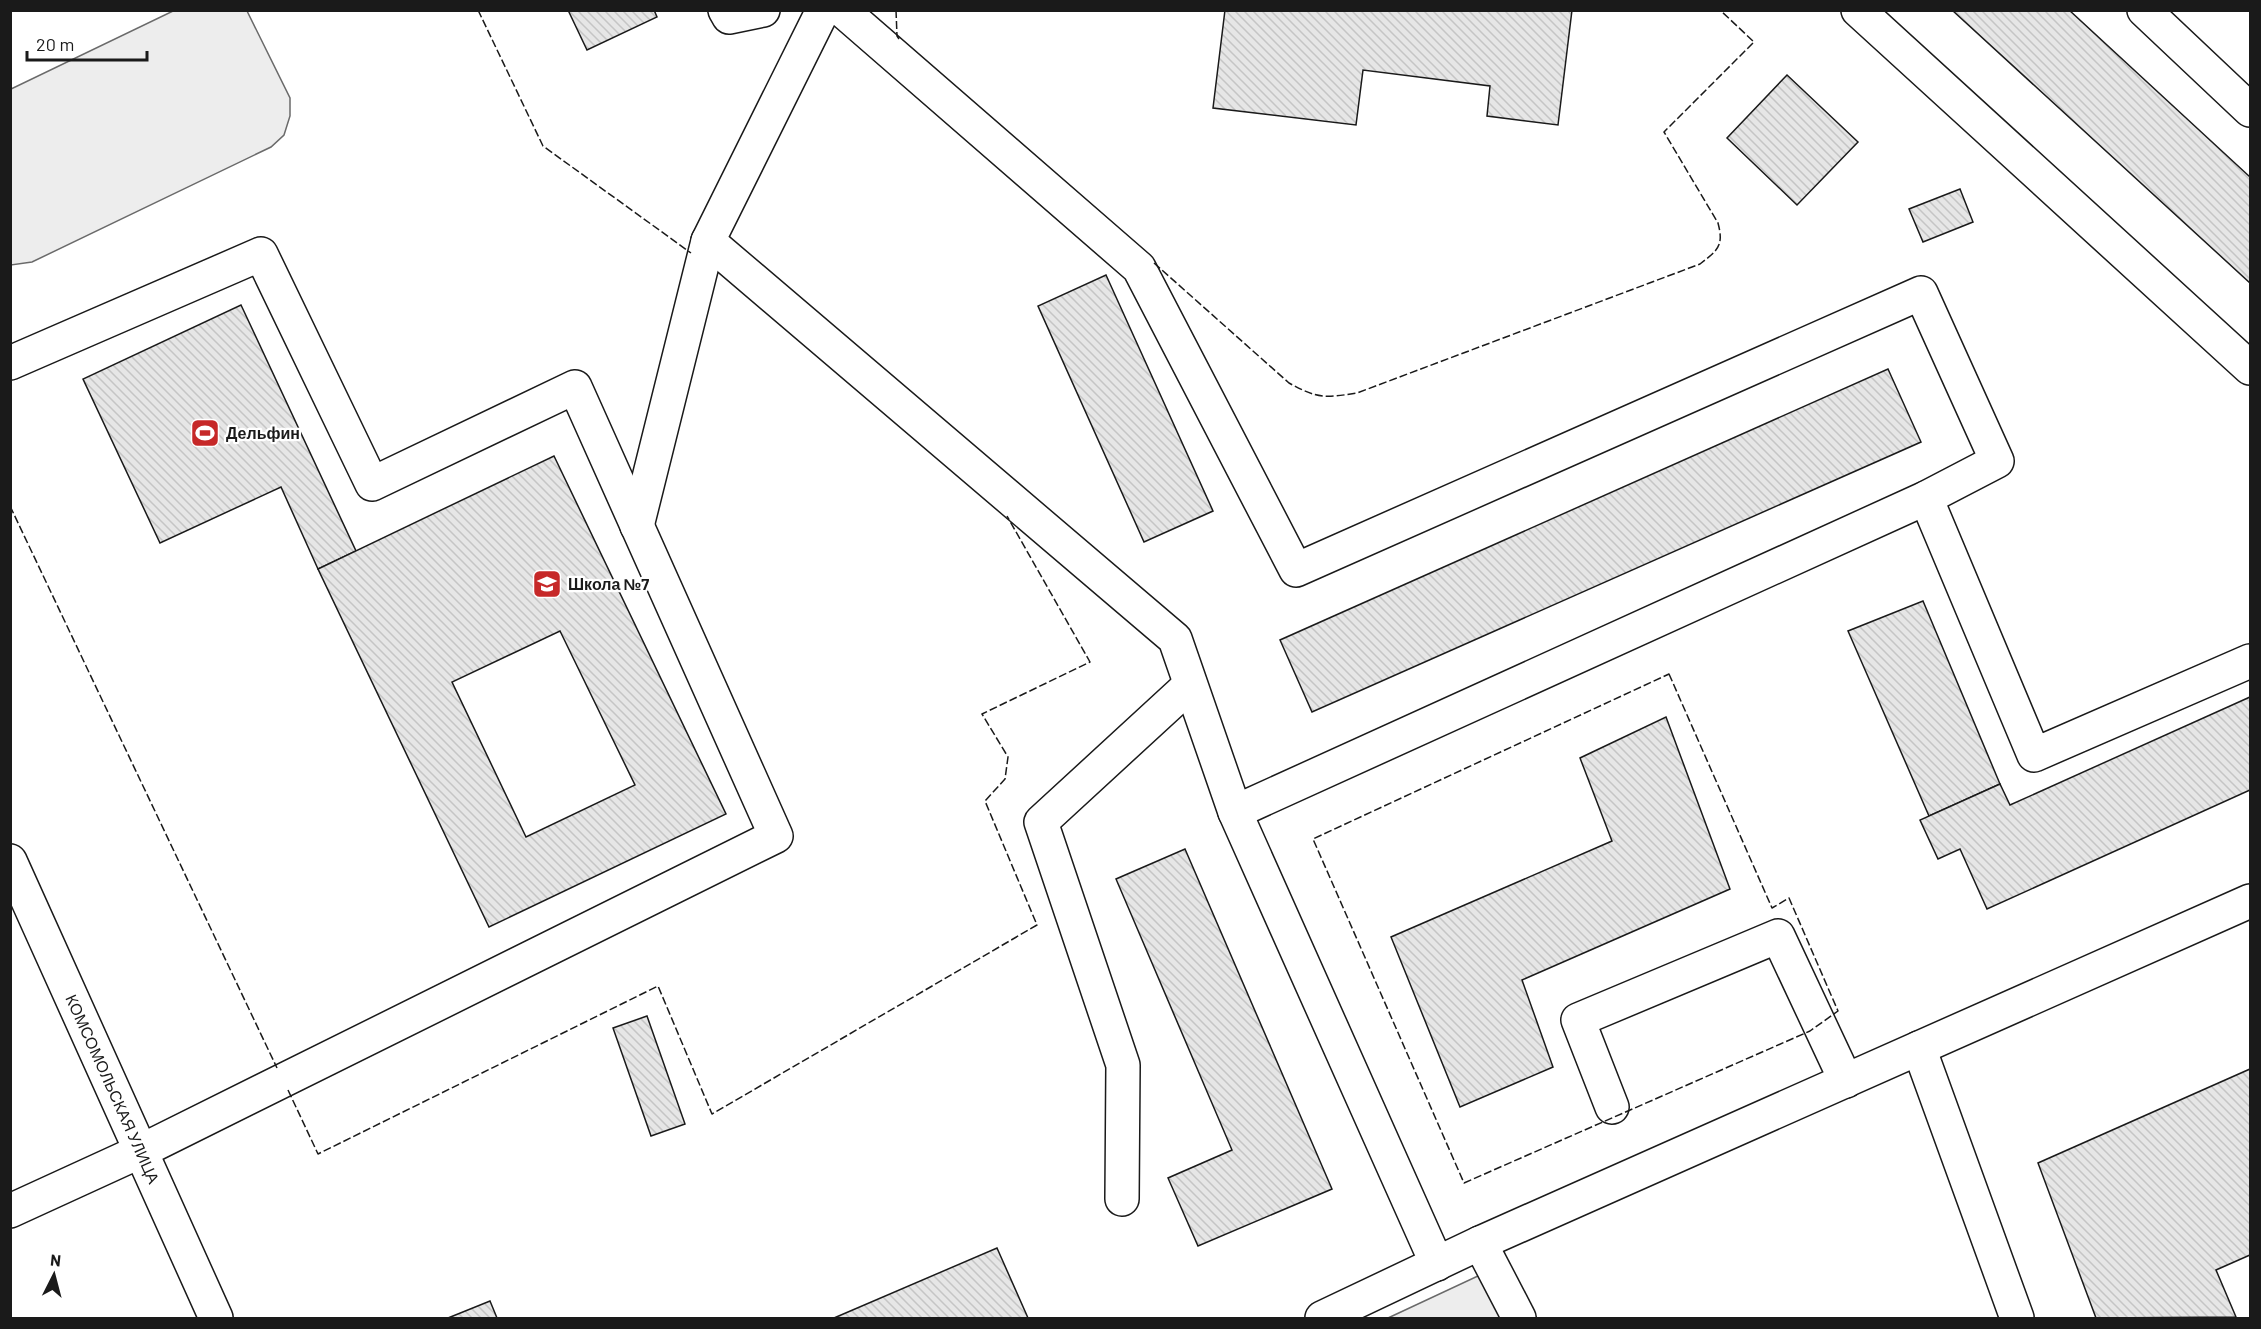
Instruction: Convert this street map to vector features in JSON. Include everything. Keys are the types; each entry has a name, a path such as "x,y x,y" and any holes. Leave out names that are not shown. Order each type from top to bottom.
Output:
{"main road":[{"path":"725,10 729,17 763,10"},
{"path":"637,526 708,241 822,10"},
{"path":"842,10 1139,268 1296,570 1921,293 1997,461 1926,498 1234,812"},
{"path":"1858,10 2250,368"},
{"path":"2144,10 2250,110"},
{"path":"708,241 1175,639 1234,812 1437,1264"},
{"path":"10,363 261,254 372,484 575,387 776,836 141,1151 10,1211"},
{"path":"1926,498 2034,754 2250,661"},
{"path":"1122,1199 1124,1065 1041,822 1190,685"},
{"name":"КОМСОМОЛЬСКАЯ УЛИЦА","path":"10,861 216,1318"},
{"path":"1322,1318 1480,1243 2250,901"},
{"path":"1612,1107 1578,1020 1778,936 1846,1081"},
{"path":"1919,1048 2017,1318"},
{"path":"1480,1243 1519,1318"}],"shaded area":[{"path":"173,11 247,11 290,98 290,116 284,135 271,147 32,262 11,265 11,89"},
{"path":"1480,1275 1502,1318 1388,1318"}],"building":[{"path":"568,10 654,10 657,17 587,50"},
{"path":"1225,10 1572,10 1558,125 1487,116 1490,86 1363,70 1356,125 1213,108"},
{"path":"1952,10 2069,10 2250,177 2250,283"},
{"path":"1787,75 1858,142 1797,205 1727,138"},
{"path":"1960,189 1973,222 1923,242 1909,209"},
{"path":"1106,275 1213,511 1144,542 1038,306"},
{"name":"Дельфин","path":"241,305 356,551 318,569 281,487 160,543 83,379"},
{"path":"1888,369 1921,442 1312,712 1280,640"},
{"path":"554,456 726,814 489,927 318,569","holes":["560,631 635,785 526,837 452,682"]},
{"path":"1923,601 2000,784 1929,816 1848,631"},
{"path":"2250,697 2250,790 1987,909 1960,849 1938,859 1920,820 2000,784 2010,805"},
{"path":"1666,717 1730,889 1522,980 1553,1067 1460,1107 1391,937 1612,841 1580,758"},
{"path":"1185,849 1332,1189 1198,1246 1168,1178 1232,1150 1116,879"},
{"path":"647,1016 685,1124 651,1136 613,1028"},
{"path":"2250,1069 2250,1255 2216,1270 2236,1317 2096,1318 2038,1163"},
{"path":"997,1248 1028,1318 834,1318"},
{"path":"490,1301 497,1318 448,1318"}],"fence":[{"path":"478,10 543,146 691,253"},
{"path":"896,10 899,39"},
{"path":"1154,263 1289,383 1322,396 1357,393 1700,264 1718,247 1720,242 1718,223 1664,132 1754,42 1720,10"},
{"path":"10,506 277,1068"},
{"path":"288,1090 318,1154 658,986 712,1114 1037,925 985,801 1005,779 1008,757 982,714 1090,662 1007,516"},
{"path":"1669,674 1772,908 1789,898 1838,1011 1810,1031 1464,1183 1313,839 1669,674"}],"place":[{"name":"Дельфин","path":"205,433"},
{"name":"Школа №7","path":"547,584"}]}
